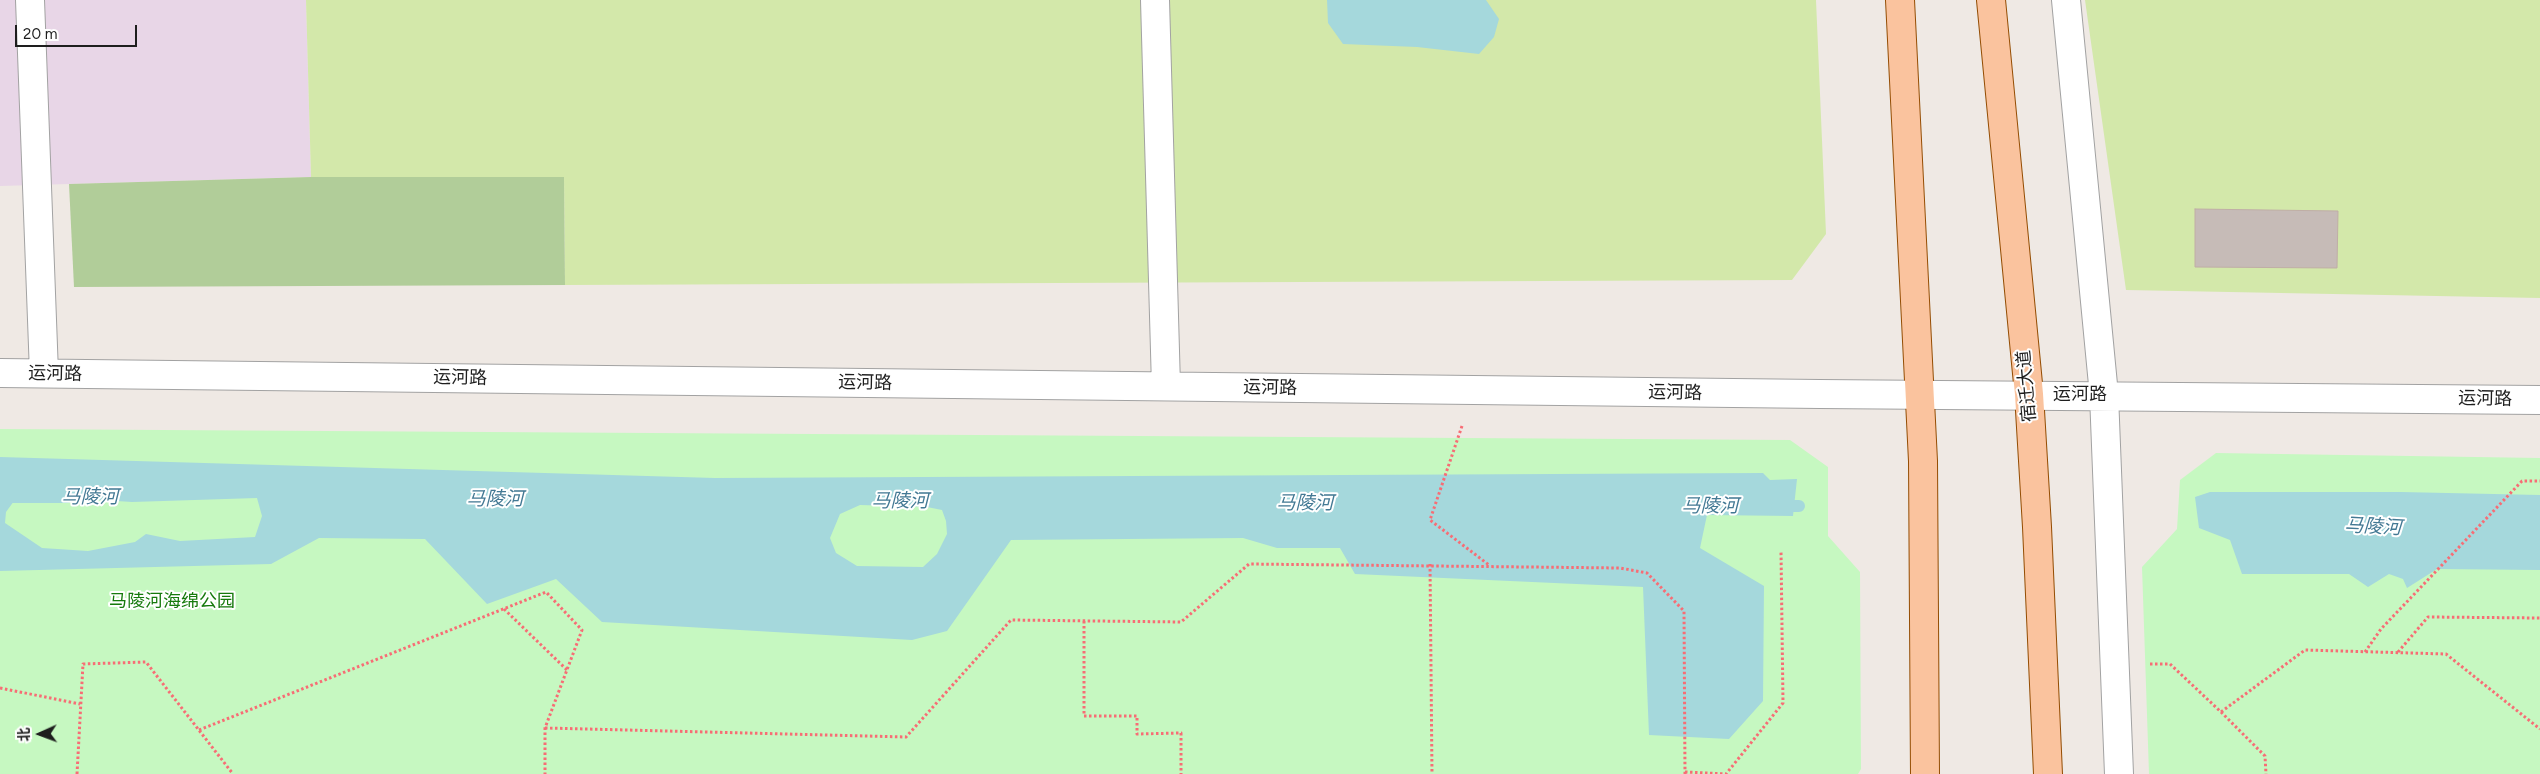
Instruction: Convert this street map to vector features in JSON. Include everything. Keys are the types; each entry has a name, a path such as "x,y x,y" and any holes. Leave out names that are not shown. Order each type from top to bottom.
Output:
{"main road":[{"path":"1900,0 1923,461 1925,774"},
{"name":"宿迁大道","path":"1991,0 2028,394 2037,527 2048,774"}],"street":[{"path":"30,0 44,373"},
{"path":"1155,0 1166,386"},
{"path":"2066,0 2104,395 2119,774"},
{"name":"运河路","path":"0,373 1920,395 2028,394 2540,400"}],"path":[{"path":"1451,456 1430,520 1490,565"},
{"path":"2364,652 2381,629 2522,481 2540,482"},
{"path":"545,728 906,737 1011,620 1181,622 1249,564 1430,564 1620,568 1647,573 1684,611 1685,773 1726,774 1783,703 1781,552"},
{"path":"1430,564 1432,774"},
{"path":"199,730 546,592 582,630 545,728 545,774"},
{"path":"504,609 567,670"},
{"path":"2397,653 2428,617 2540,618"},
{"path":"1084,621 1084,716 1137,716 1137,734 1181,733 1181,774"},
{"path":"2221,712 2305,650 2446,654 2540,729"},
{"path":"77,774 82,664 146,662 233,774"},
{"path":"2141,664 2170,664 2265,756 2266,774"},
{"path":"0,688 80,704"}],"shaded area":[{"path":"0,0 306,0 311,177 0,186"}],"green space":[{"path":"306,0 1816,0 1826,234 1792,280 565,285 564,177 311,177"},
{"path":"2085,0 2540,0 2540,298 2126,290"},
{"path":"311,177 564,177 565,285 74,287 69,184"},
{"name":"马陵河海绵公园","path":"0,429 1790,440 1828,467 1828,536 1860,572 1861,769 1858,774 0,774"},
{"path":"2216,453 2540,458 2540,774 2149,774 2142,567 2177,529 2180,480"}],"water":[{"path":"1327,0 1486,0 1499,19 1494,37 1479,54 1417,47 1343,44 1328,23"},
{"path":"0,457 715,478 1763,473 1770,480 1797,479 1793,516 1707,515 1700,548 1764,586 1763,701 1729,739 1649,735 1643,587 1355,574 1340,548 1277,548 1243,538 1011,540 947,631 912,640 602,622 556,579 487,604 425,539 319,538 271,564 0,571","holes":["24,495 132,502 257,498 262,516 255,537 180,541 146,534 135,542 88,551 42,548 5,523 6,512 14,501","860,505 927,507 942,510 946,521 947,534 937,554 923,567 857,566 836,553 830,538 840,514"]},
{"path":"2210,492 2401,492 2540,495 2540,570 2437,569 2407,588 2403,579 2389,574 2368,587 2349,574 2242,574 2230,540 2199,528 2195,497"}],"building":[{"path":"2195,209 2338,211 2337,268 2195,267"}],"waterway":[{"name":"马陵河","path":"0,497 67,497"},
{"name":"马陵河","path":"1777,506 1799,506"}]}
